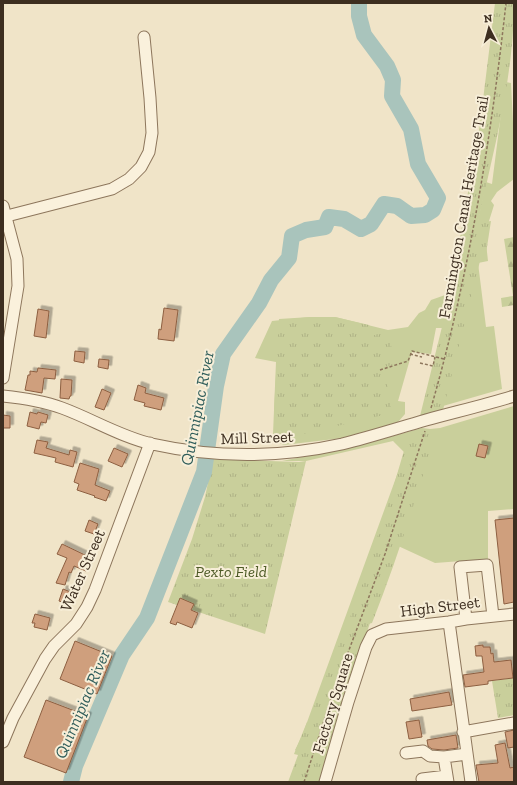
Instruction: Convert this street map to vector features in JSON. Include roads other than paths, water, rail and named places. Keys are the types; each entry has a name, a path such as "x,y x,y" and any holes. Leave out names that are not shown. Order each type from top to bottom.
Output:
{"street":[{"path":"3,378 18,286 17,259 4,213 112,189 128,179 141,167 149,152 152,133 144,37"},
{"name":"Mill Street","path":"3,396 38,401 62,408 119,433 150,443 207,453 266,455 303,451 342,444 514,396"},
{"name":"Water Street","path":"3,742 13,718 45,659 54,646 76,624 87,607 150,443"},
{"path":"466,619 460,567 487,565 493,616"},
{"name":"High Street","path":"372,635 386,629 514,614"},
{"path":"449,622 471,782"},
{"name":"Factory Square","path":"325,782 348,702 366,648 372,635"},
{"path":"464,732 514,723"},
{"path":"406,753 423,751 430,756 444,757 467,754"},
{"path":"422,779 447,779 444,757"}],"waterway":[{"name":"Quinnipiac River","path":"71,782 75,766 122,655 147,618 204,472 216,386 223,354 259,303 271,280 289,258 292,236 306,230 325,227 329,217 344,219 361,229 371,224 384,204 397,206 411,216 425,215 433,210 438,198 418,164 411,129 392,96 393,80 387,66 364,35 359,16 359,3"}],"park label":[{"name":"Pexto Field","path":"231,571"}]}
